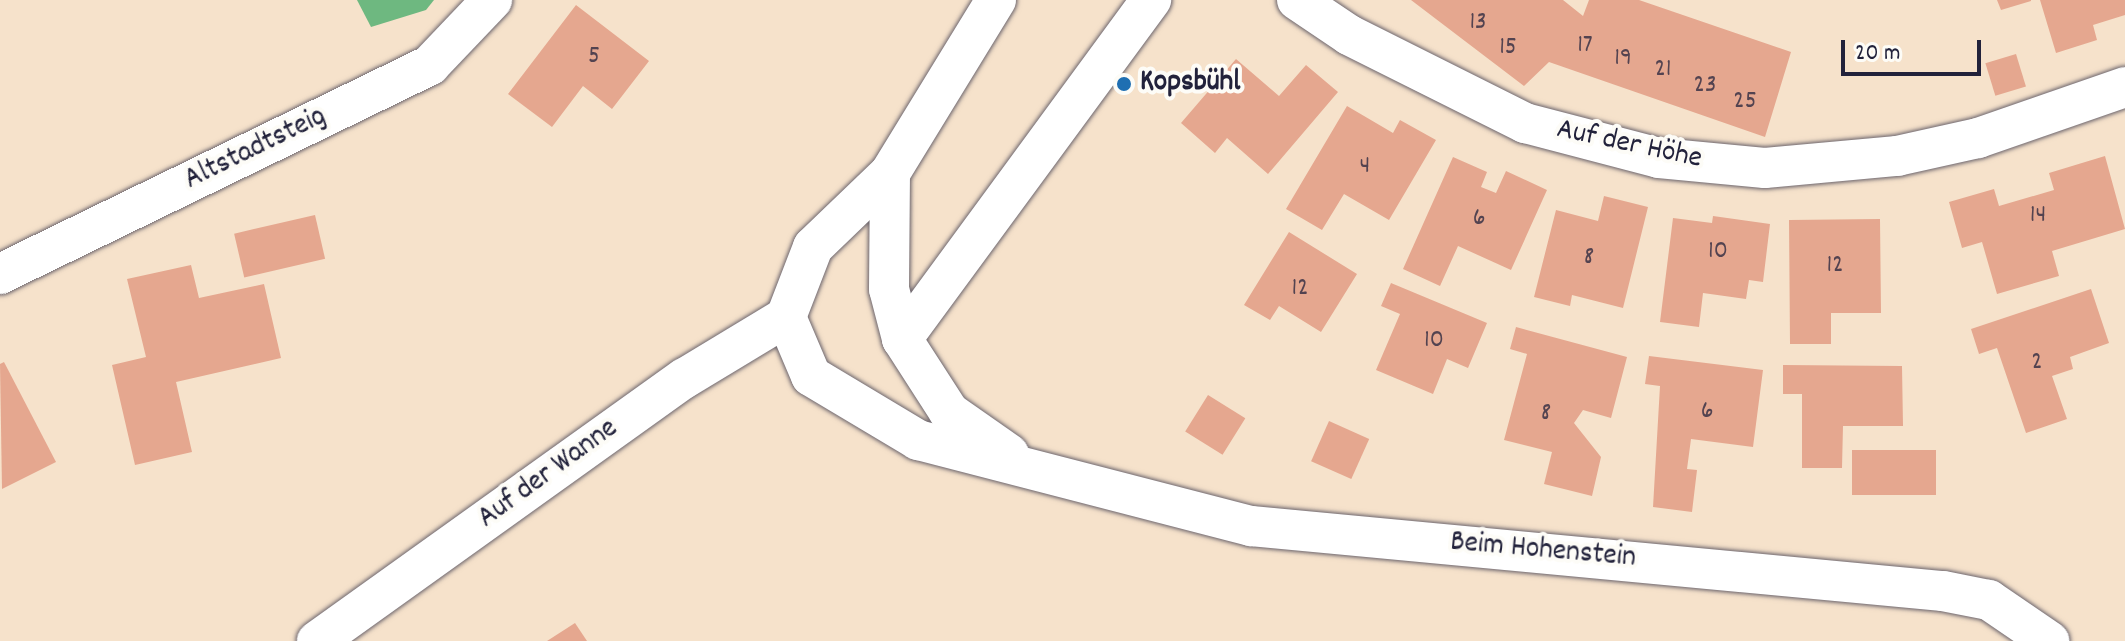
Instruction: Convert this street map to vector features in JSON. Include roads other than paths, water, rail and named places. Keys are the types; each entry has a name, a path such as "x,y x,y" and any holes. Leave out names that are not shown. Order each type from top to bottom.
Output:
{"street":[{"name":"Altstadtsteig","path":"0,274 430,65 492,0"},
{"path":"786,317 813,247 890,173 996,0"},
{"path":"902,339 1151,0"},
{"name":"Auf der Höhe","path":"1297,0 1349,35 1525,123 1659,158 1765,168 1897,156 1978,138 2125,87"},
{"path":"890,173 889,289 902,339"},
{"name":"Beim Hohenstein","path":"786,317 811,376 918,440 1251,526 1943,591 1989,600 2049,641"},
{"name":"Auf der Wanne","path":"317,641 685,378 786,317"},
{"name":"Beim Hohenstein","path":"902,339 949,412 1031,469"}],"place":[{"name":"Kopsbühl","path":"1124,84"}]}
